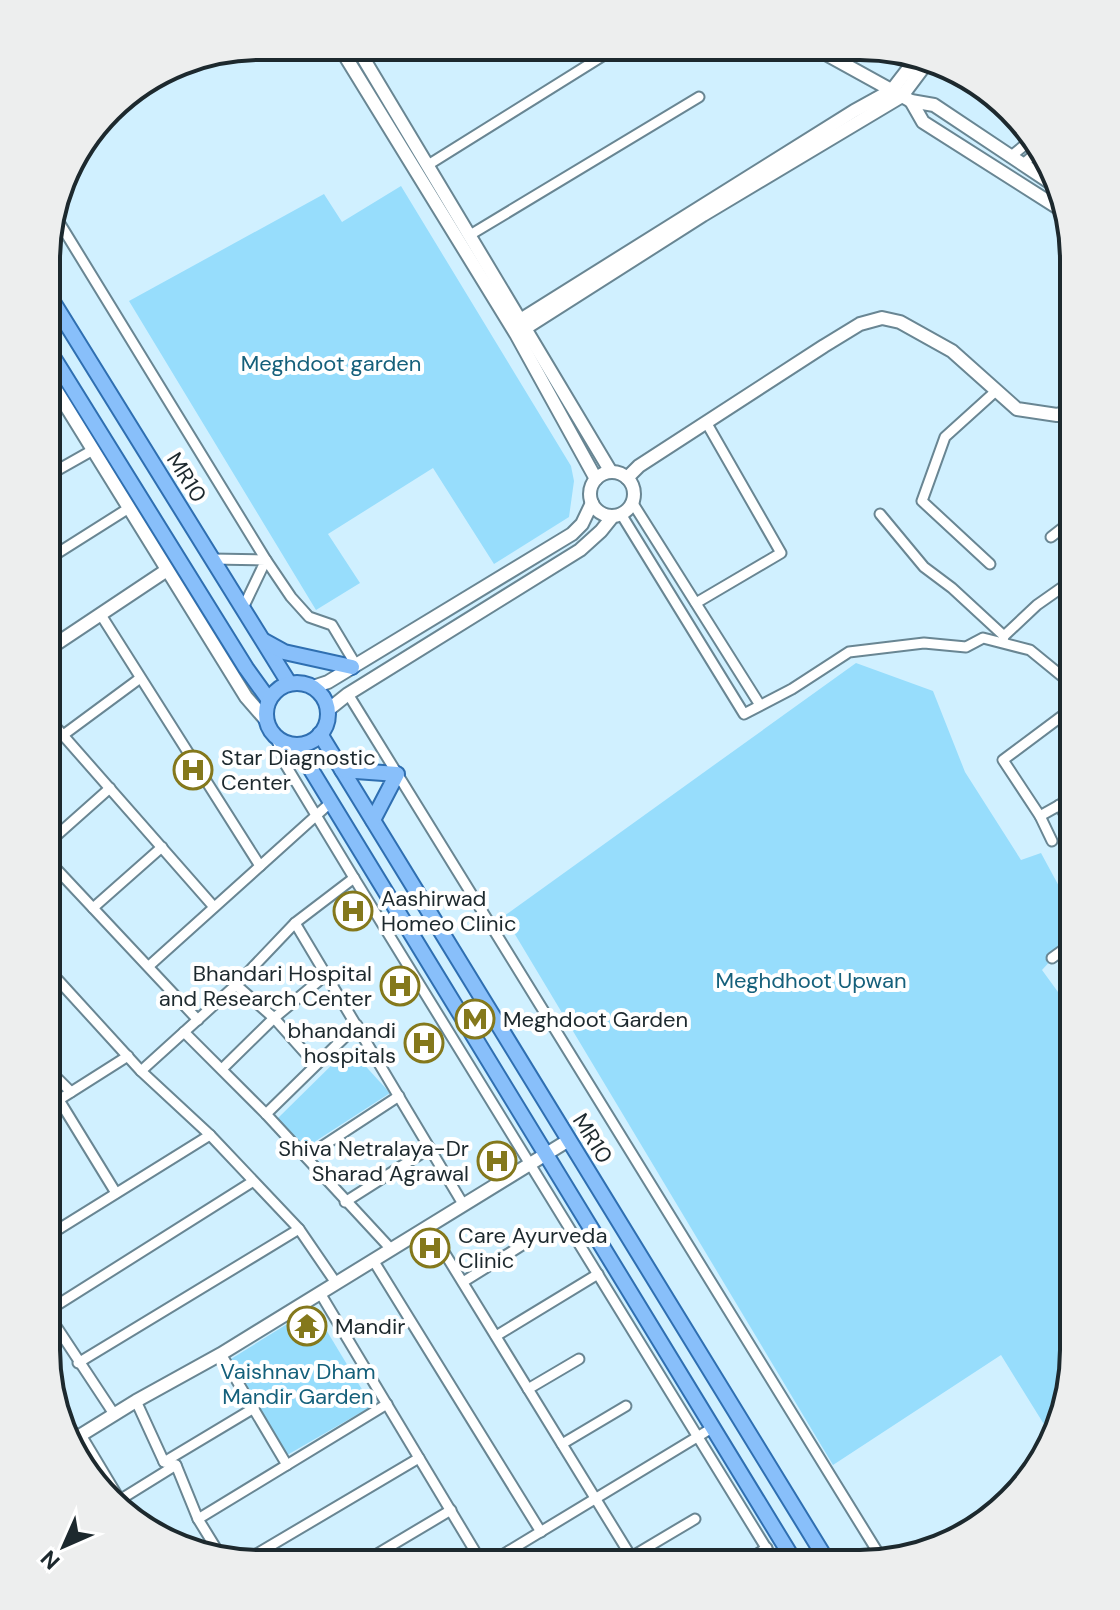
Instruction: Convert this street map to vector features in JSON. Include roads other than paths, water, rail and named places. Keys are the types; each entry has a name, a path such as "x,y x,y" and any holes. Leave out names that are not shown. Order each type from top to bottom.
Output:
{"main road":[{"name":"MR10","path":"60,313 289,683"},
{"path":"60,368 269,700"},
{"path":"261,639 284,652 354,666"},
{"path":"289,683 313,687 325,701 328,710 325,727 305,744 296,745 276,737 266,720 269,700 274,692 289,683"},
{"name":"MR10","path":"320,734 820,1550"},
{"path":"296,745 329,804 787,1550"},
{"path":"342,770 397,774 373,820"}],"street":[{"path":"348,60 611,472 627,478 633,489 632,502 760,705"},
{"path":"364,60 470,235 596,479"},
{"path":"428,165 596,60"},
{"path":"837,60 902,96 934,105 1041,177"},
{"path":"902,96 913,67"},
{"path":"519,327 703,215 812,144 902,96 921,70"},
{"path":"902,96 923,122 1052,204"},
{"path":"470,235 699,97"},
{"path":"1010,157 1024,146"},
{"path":"1022,165 1031,157"},
{"path":"63,228 266,560 309,617 332,625 354,666"},
{"path":"627,478 639,466 860,324 882,318 900,322 952,351 1017,409 1060,414"},
{"path":"990,564 922,501 945,437 997,390"},
{"path":"60,405 93,450 246,697 266,720"},
{"path":"696,603 781,553 706,422"},
{"path":"60,469 93,450"},
{"path":"313,687 328,682 572,534 582,524 592,503 591,490 596,479 611,472"},
{"path":"328,710 348,694 580,550 632,502"},
{"path":"592,503 601,512 617,515 744,714 792,689 849,652 924,643 966,647 983,638 1003,639 1030,650 1060,675"},
{"path":"60,552 129,508"},
{"path":"880,514 924,567 952,588 1003,639"},
{"path":"1051,537 1060,530"},
{"path":"212,559 266,560"},
{"path":"243,608 266,560"},
{"path":"60,642 167,570"},
{"path":"1003,639 1037,605 1060,589"},
{"path":"101,615 260,866"},
{"path":"60,737 139,679"},
{"path":"348,694 876,1549"},
{"path":"1052,841 1040,816 1003,760 1060,717"},
{"path":"60,732 214,907"},
{"path":"276,737 285,764 767,1548 764,1550"},
{"path":"60,832 110,788"},
{"path":"149,966 329,804"},
{"path":"1040,816 1059,805"},
{"path":"93,908 162,847"},
{"path":"60,873 198,1020"},
{"path":"141,1071 236,985 295,923 354,878"},
{"path":"295,923 463,1204"},
{"path":"1052,958 1060,952"},
{"path":"222,1069 274,1018 327,974"},
{"path":"60,982 141,1071 210,1135 299,1229 336,1283"},
{"path":"236,985 274,1018 315,1064"},
{"path":"266,1114 357,1025"},
{"path":"184,1032 266,1114 390,1248"},
{"path":"60,1099 128,1056"},
{"path":"60,1081 71,1092"},
{"path":"306,1157 399,1096"},
{"path":"60,1102 116,1193"},
{"path":"60,1228 210,1135"},
{"path":"102,1472 81,1435 221,1354 569,1140"},
{"path":"345,1202 430,1148"},
{"path":"60,1303 252,1182"},
{"path":"428,1226 627,1550"},
{"path":"78,1363 299,1229"},
{"path":"463,1282 524,1244"},
{"path":"373,1260 541,1532"},
{"path":"496,1336 598,1274"},
{"path":"320,1293 474,1550"},
{"path":"60,1334 114,1414"},
{"path":"221,1354 287,1465"},
{"path":"528,1389 579,1359"},
{"path":"136,1401 164,1462"},
{"path":"198,1519 387,1404"},
{"path":"562,1444 626,1406"},
{"path":"164,1462 254,1408"},
{"path":"511,1550 712,1428"},
{"path":"263,1550 419,1458"},
{"path":"164,1462 176,1465"},
{"path":"125,1497 176,1465"},
{"path":"176,1465 198,1519 213,1544"},
{"path":"384,1550 451,1510"},
{"path":"648,1550 695,1519"}],"place":[{"name":"Star Diagnostic Center","path":"193,770"},
{"name":"Aashirwad Homeo Clinic","path":"353,911"},
{"name":"Bhandari Hospital and Research Center","path":"400,986"},
{"name":"Meghdoot Garden","path":"475,1019"},
{"name":"bhandandi hospitals","path":"424,1043"},
{"name":"Shiva Netralaya-Dr Sharad Agrawal","path":"497,1161"},
{"name":"Care Ayurveda Clinic","path":"430,1248"},
{"name":"Mandir","path":"307,1326"}],"park label":[{"name":"Meghdoot garden","path":"331,363"},
{"name":"Meghdhoot Upwan","path":"811,980"},
{"name":"Vaishnav Dham Mandir Garden","path":"298,1384"}]}
